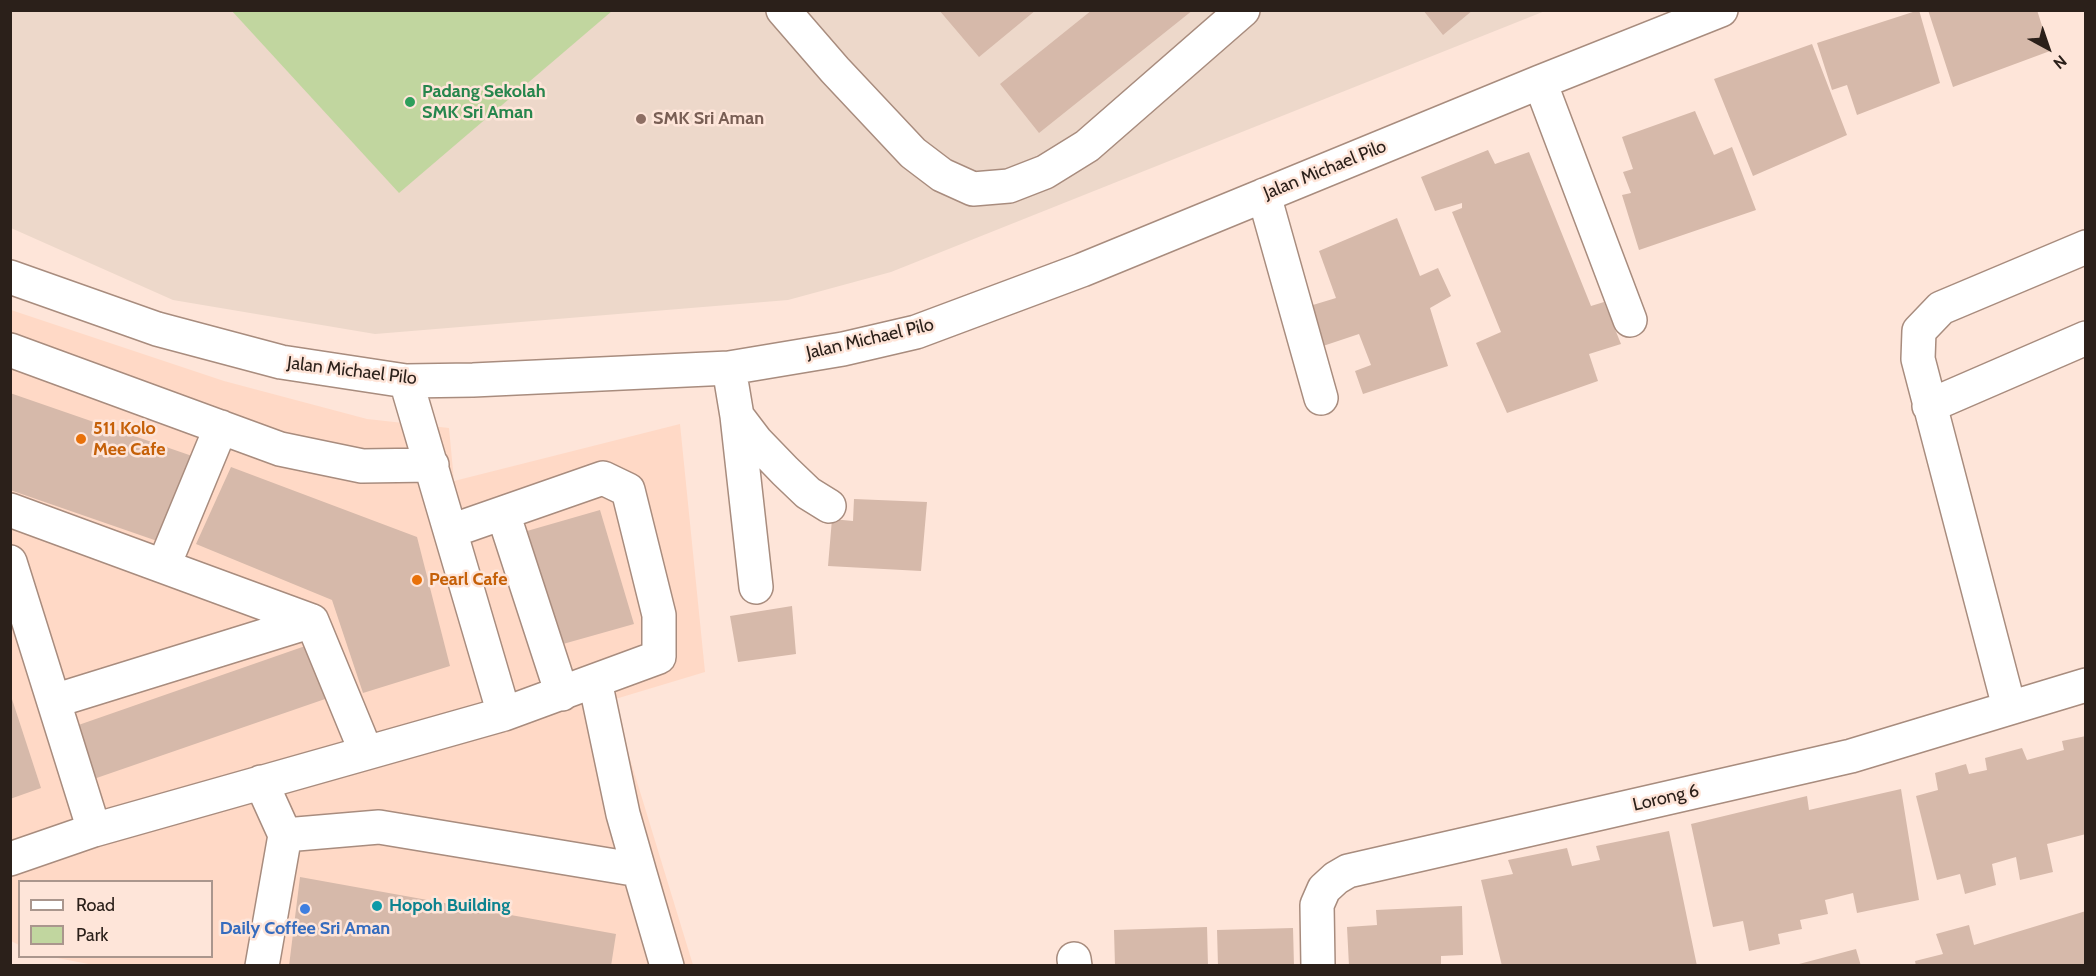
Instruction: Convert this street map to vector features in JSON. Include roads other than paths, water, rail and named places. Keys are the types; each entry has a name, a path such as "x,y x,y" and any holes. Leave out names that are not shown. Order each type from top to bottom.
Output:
{"street":[{"path":"783,10 835,70 913,153 942,175 974,189 1009,186 1045,172 1087,146 1243,10"},
{"name":"Jalan Michael Pilo","path":"10,277 157,329 281,363 406,381 484,380 729,368 843,349 916,332 1082,270 1540,81 1721,10"},
{"path":"1540,81 1630,320"},
{"path":"1264,195 1321,398"},
{"path":"2009,707 1929,406 1918,359 1919,331 1941,308 2085,247"},
{"path":"1929,406 2085,338"},
{"path":"10,350 280,449 362,466 432,465"},
{"path":"729,368 737,416 756,587"},
{"path":"406,381 504,714"},
{"path":"737,416 756,441 785,471 808,493 829,506"},
{"path":"164,565 221,427"},
{"path":"10,860 94,830 504,714 659,657 659,615 628,490 603,478 451,531"},
{"path":"10,510 312,621 366,752"},
{"path":"503,513 562,694"},
{"path":"10,562 94,830"},
{"path":"54,701 312,621"},
{"path":"595,681 623,814 667,966"},
{"name":"Lorong 6","path":"1318,966 1317,905 1324,889 1348,871 1851,756 2085,685"},
{"path":"261,782 285,835 262,966"},
{"path":"285,835 378,827 639,870"}],"place":[{"name":"Padang Sekolah SMK Sri Aman","path":"410,102"},
{"name":"SMK Sri Aman","path":"641,119"},
{"name":"511 Kolo Mee Cafe","path":"81,439"},
{"name":"Pearl Cafe","path":"417,580"},
{"name":"Hopoh Building","path":"377,906"},
{"name":"Daily Coffee Sri Aman","path":"305,909"}]}
